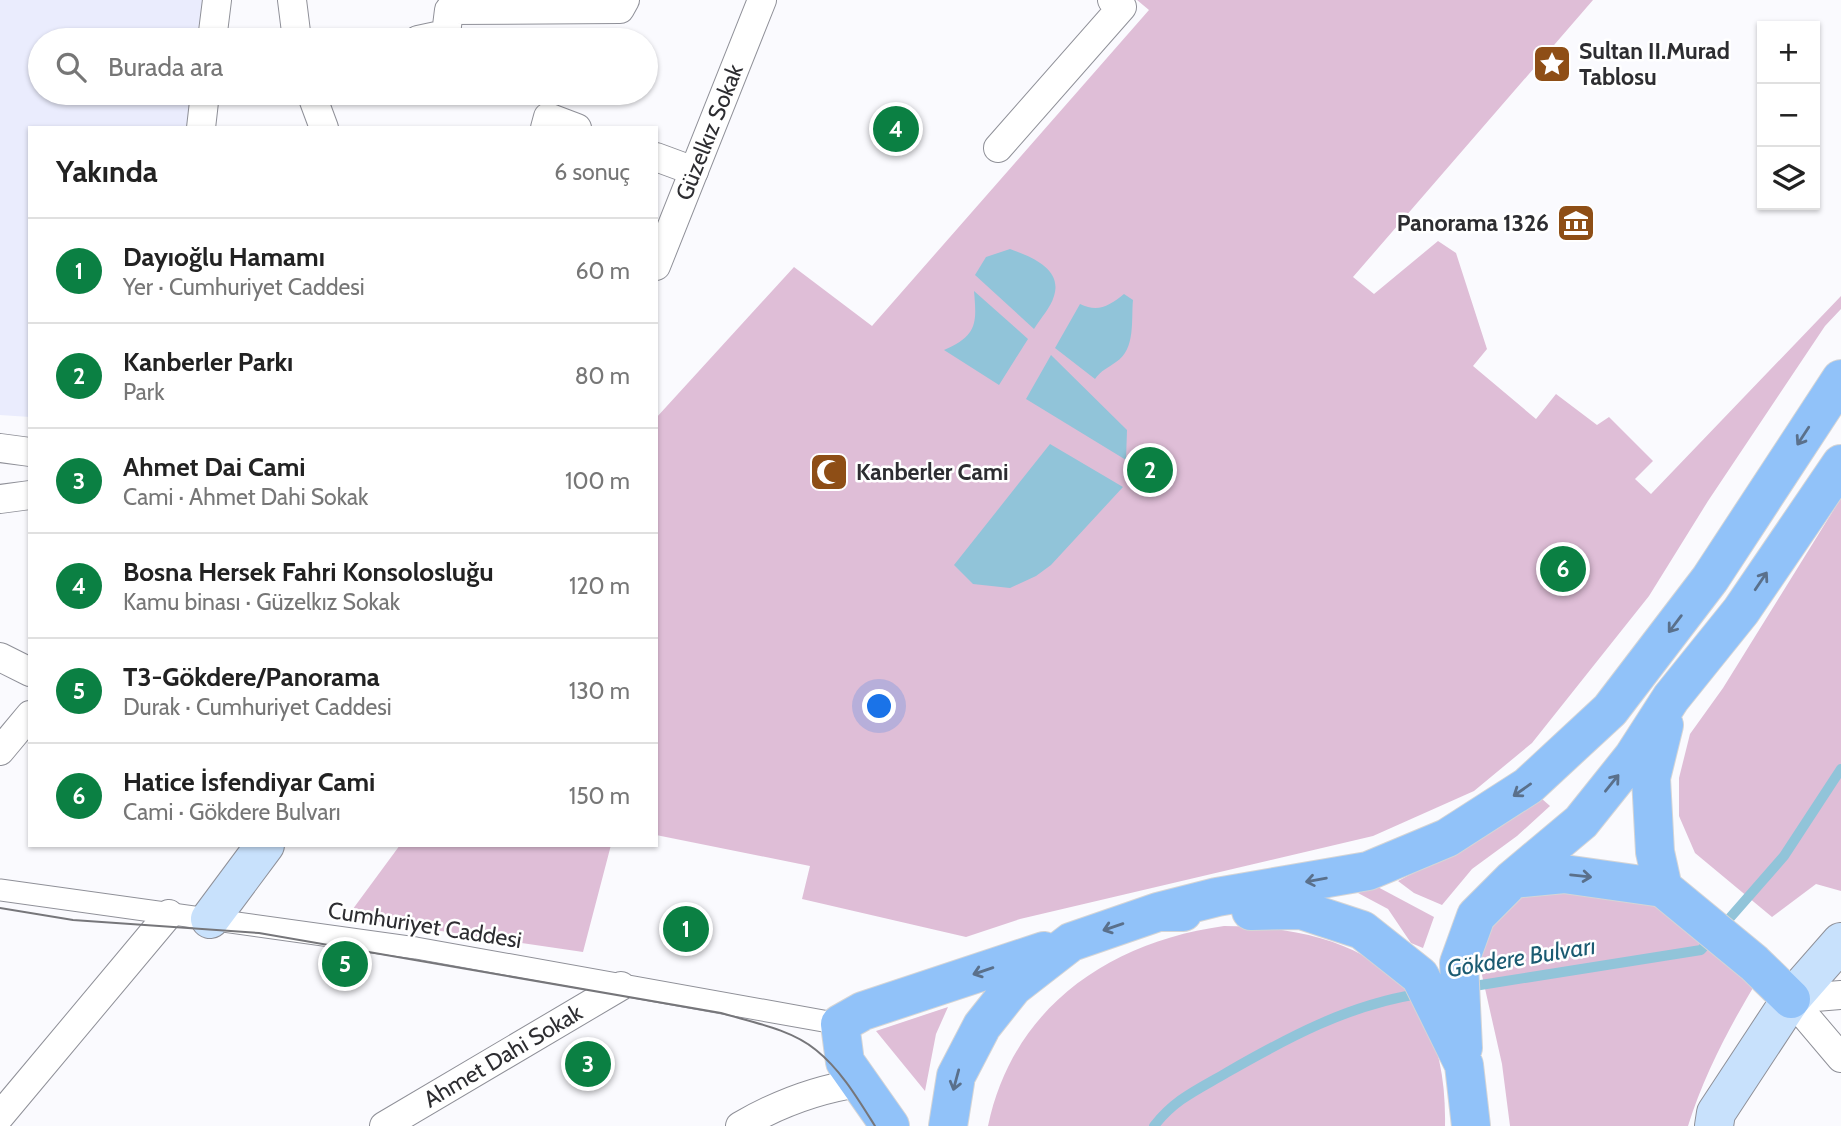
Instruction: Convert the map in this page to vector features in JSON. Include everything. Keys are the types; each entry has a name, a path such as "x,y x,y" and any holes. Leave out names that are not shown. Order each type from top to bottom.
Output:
{"main road":[{"path":"890,1126 845,1062 840,1024 863,1011 1158,912 1217,897 1368,871 1447,838 1528,786 1618,699 1710,579 1841,379"},
{"path":"1471,1126 1464,1065 1459,963 1476,916 1513,878 1581,822 1633,757 1671,698 1741,611 1841,464"},
{"path":"1662,888 1655,852 1651,778 1671,698"},
{"path":"210,919 264,847"},
{"path":"1513,878 1564,874 1623,880 1662,888 1754,963 1791,999"},
{"path":"1158,912 1301,910 1362,930 1420,976 1464,1065"},
{"path":"948,1126 956,1076 982,1026 1013,987 1070,942"},
{"path":"1714,1126 1716,1113 1791,999 1841,942"}],"street":[{"path":"214,28 217,0"},
{"path":"292,0 296,28"},
{"path":"447,28 449,10 620,9 625,0"},
{"name":"Güzelkız Sokak","path":"658,261 762,0"},
{"path":"998,148 1122,7 1112,0"},
{"path":"201,126 204,105"},
{"path":"315,105 323,126"},
{"path":"546,122 567,126"},
{"path":"658,158 694,172"},
{"path":"0,449 28,452"},
{"path":"0,499 28,495"},
{"path":"0,657 28,671"},
{"path":"0,751 28,717"},
{"name":"Cumhuriyet Caddesi","path":"0,890 416,948 840,1024"},
{"path":"0,1116 169,914"},
{"name":"Ahmet Dahi Sokak","path":"384,1126 621,986"},
{"path":"1791,999 1841,995"},
{"path":"1791,999 1841,1058"},
{"path":"740,1126 761,1114 809,1095 860,1083"}],"shaded area":[{"path":"0,0 208,0 204,28 28,28 28,105 194,105 191,126 28,126 28,417 0,415"},
{"path":"1137,0 1593,0 1353,277 1374,294 1438,241 1456,253 1487,349 1473,366 1536,419 1556,394 1597,425 1609,417 1653,461 1635,479 1651,494 1841,296 1841,309 1825,326 1708,501 1649,596 1532,743 1474,791 1373,836 1020,919 966,937 802,899 810,866 658,835 658,416 794,267 872,326 1149,10"},
{"path":"1841,498 1841,891 1816,884 1772,917 1695,853 1679,816 1679,778 1690,734 1723,688"},
{"path":"1541,798 1550,806 1517,836 1472,869 1442,905 1414,893 1398,881 1464,846"},
{"path":"399,847 610,847 583,952 347,917"},
{"path":"1374,885 1434,917 1423,948 1411,943 1388,909 1358,893"},
{"path":"1529,886 1655,901 1760,976 1720,1049 1688,1126 1510,1126 1502,1064 1477,953 1485,930"},
{"path":"1224,926 1273,929 1316,937 1354,951 1387,971 1412,998 1431,1033 1442,1075 1445,1126 988,1126 1001,1084 1019,1047 1043,1015 1072,987 1105,965 1142,947 1182,934"},
{"path":"948,1007 936,1034 925,1091 876,1031"}],"water":[{"path":"1010,249 1035,260 1054,278 1053,300 1034,329 975,275 986,257"},
{"path":"974,291 1028,339 999,385 944,350 963,340 973,328"},
{"path":"1124,294 1133,300 1130,342 1122,356 1095,379 1055,348 1080,304 1092,308 1103,307"},
{"path":"1051,355 1127,430 1126,460 1026,399"},
{"path":"1050,444 1123,487 1051,565 1036,576 1010,588 973,584 954,565"}],"waterway":[{"name":"Gökdere Bulvarı","path":"1721,928 1784,856 1841,769"},
{"name":"Gökdere Bulvarı","path":"1468,987 1701,950 1711,939"},
{"name":"Gökdere Bulvarı","path":"1154,1126 1187,1096 1295,1036 1367,1006 1418,994"}],"tram line":[{"path":"0,908 73,920 259,933 721,1013 783,1031 816,1050 841,1076 875,1126"}],"place":[{"name":"Sultan II.Murad Tablosu","path":"1552,64"},
{"name":"Bosna Hersek Fahri Konsolosluğu","path":"896,129"},
{"name":"Panorama 1326","path":"1576,223"},
{"name":"Kanberler Parkı","path":"1150,470"},
{"name":"Kanberler Cami","path":"829,472"},
{"name":"Hatice İsfendiyar Cami","path":"1563,569"},
{"name":"Dayıoğlu Hamamı","path":"686,929"},
{"name":"T3-Gökdere/Panorama","path":"345,964"},
{"name":"Ahmet Dai Cami","path":"588,1064"}]}
